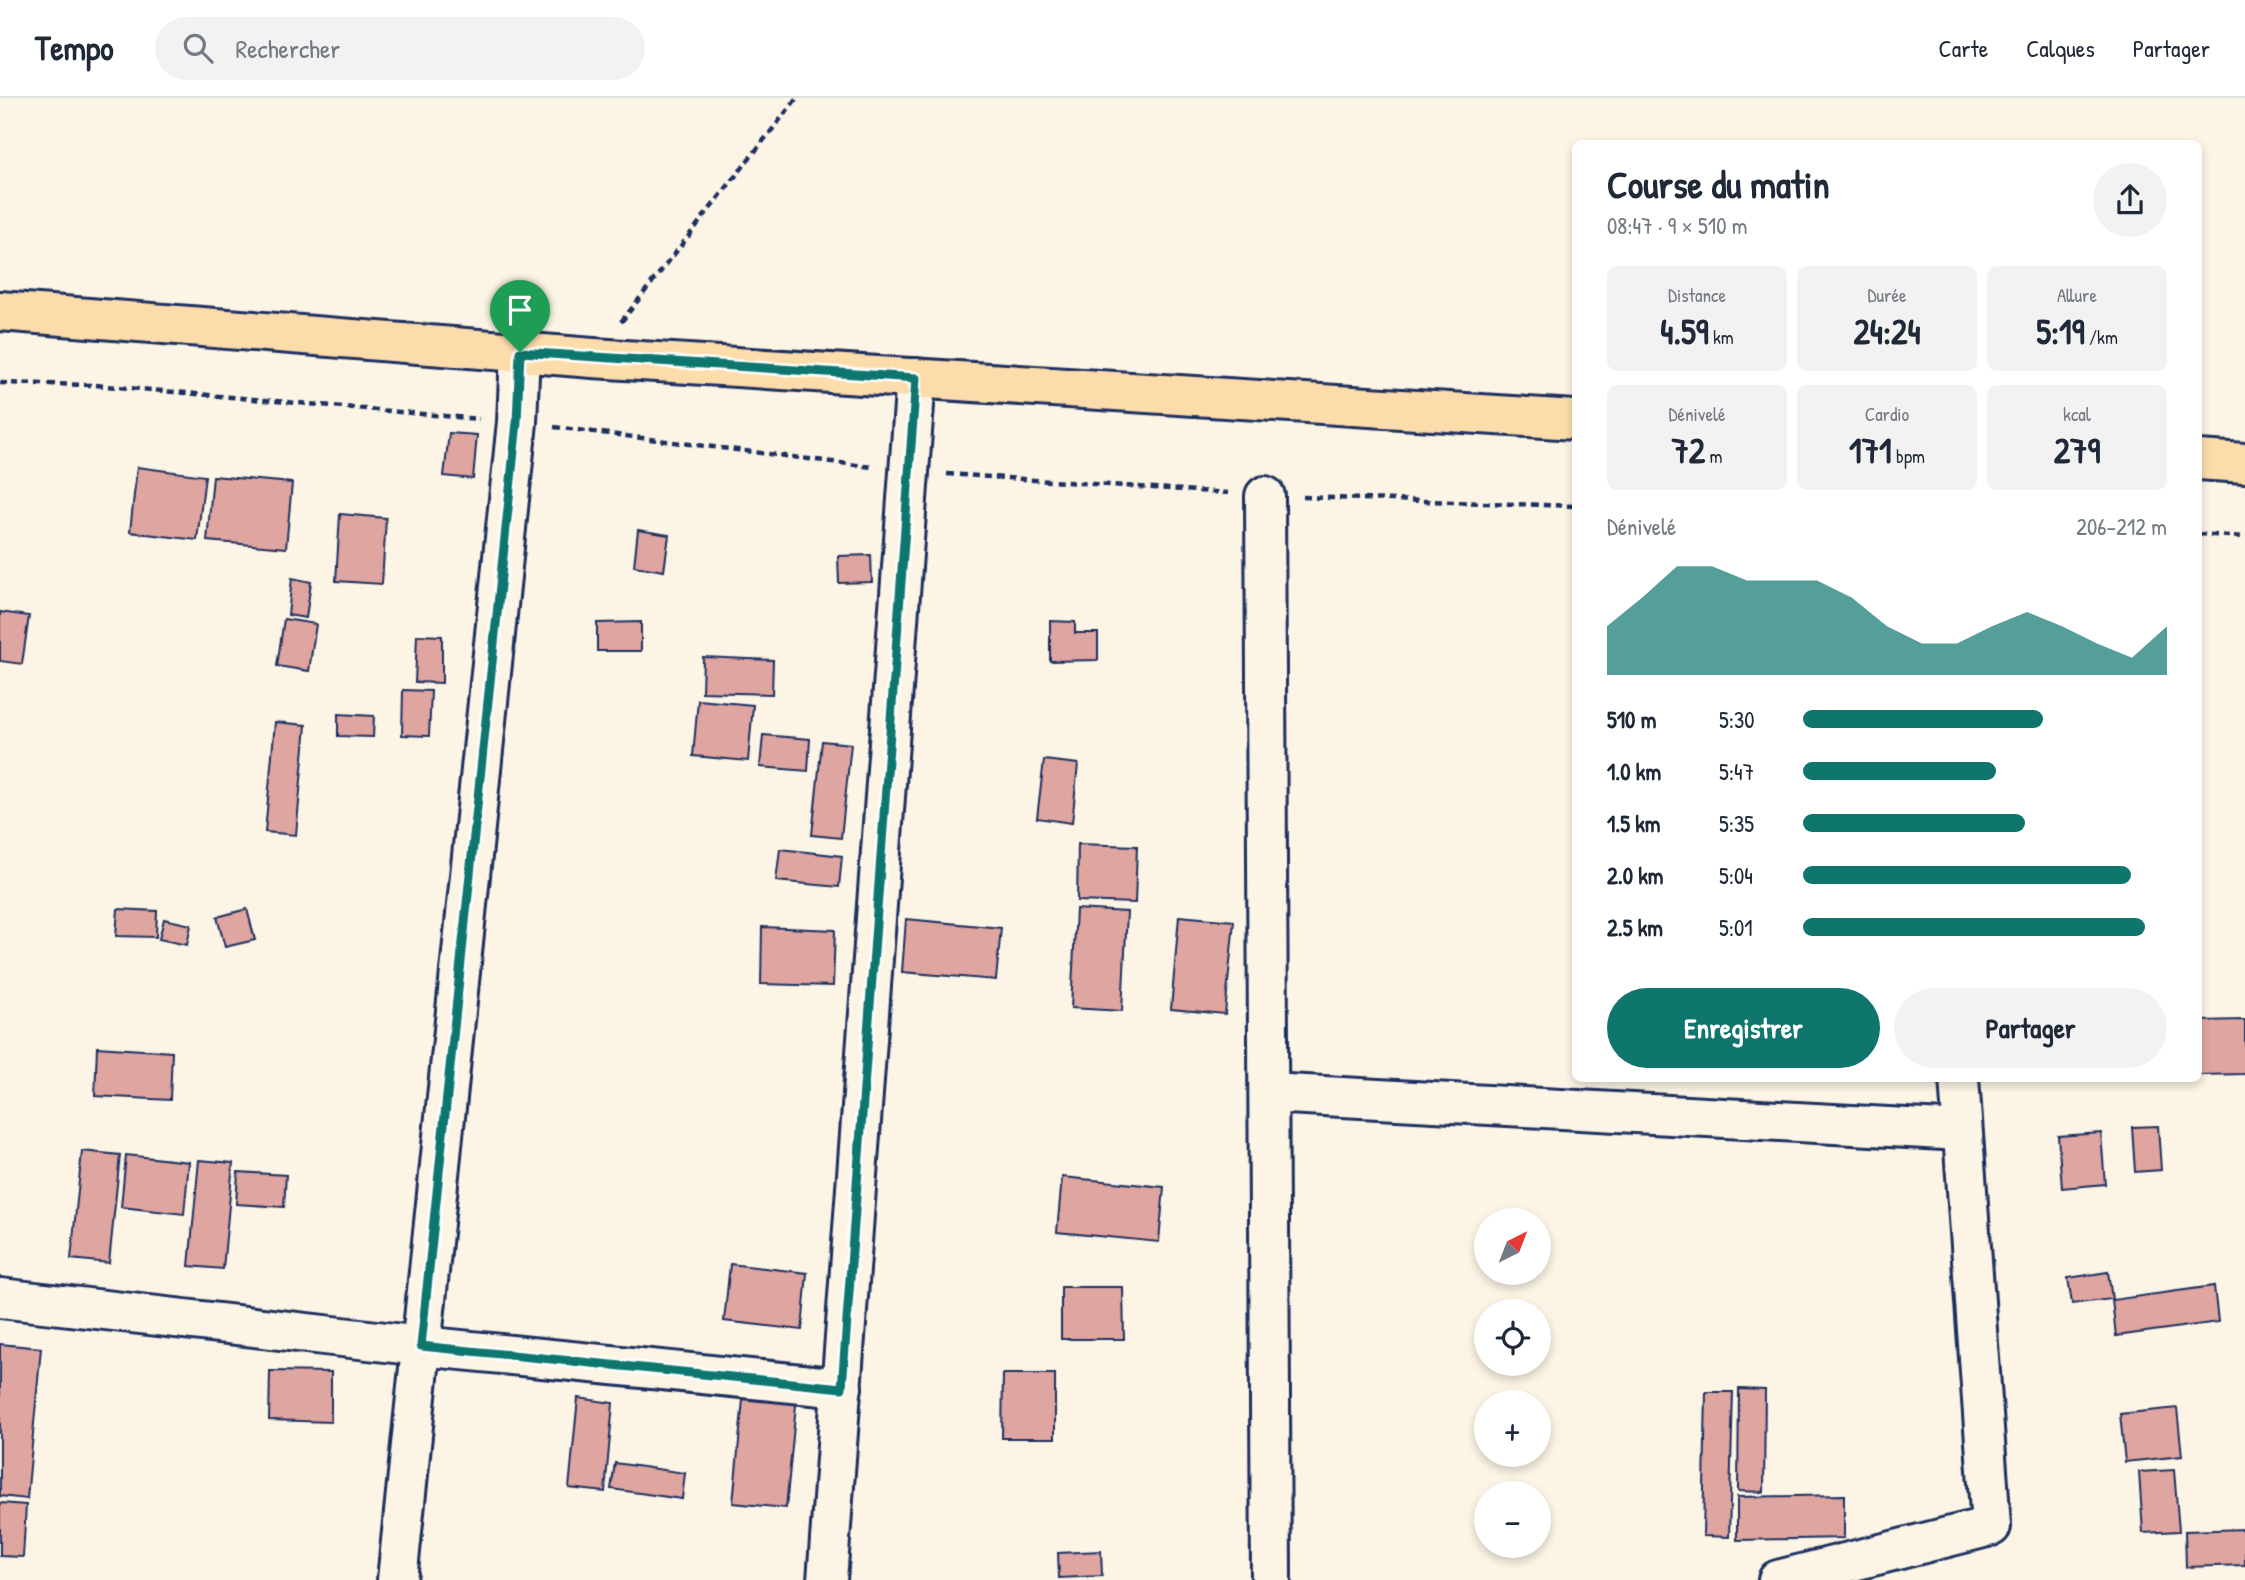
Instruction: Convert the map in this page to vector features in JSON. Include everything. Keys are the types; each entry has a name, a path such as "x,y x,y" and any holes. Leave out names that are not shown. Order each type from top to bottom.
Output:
{"main road":[{"path":"0,311 593,358 1572,420"},
{"path":"2202,460 2245,463"}],"street":[{"path":"397,1580 517,422 520,352"},
{"path":"827,1580 916,378"},
{"path":"1265,496 1271,1580"},
{"path":"1778,1580 1992,1526 1959,1082"},
{"path":"1269,1093 1962,1131"},
{"path":"0,1298 421,1346 842,1388"}],"path":[{"path":"593,358 797,98"},
{"path":"0,383 95,385 517,422 910,471 1265,496 1572,506"},
{"path":"2202,534 2245,537"}],"building":[{"path":"449,433 477,435 473,479 444,476"},
{"path":"137,467 205,476 197,540 130,532"},
{"path":"213,476 292,483 286,548 207,541"},
{"path":"340,514 386,518 382,584 336,581"},
{"path":"638,530 669,535 664,571 634,566"},
{"path":"871,555 872,582 839,583 838,556"},
{"path":"292,578 311,582 306,618 288,615"},
{"path":"0,612 29,616 22,664 0,661"},
{"path":"284,619 316,624 309,671 277,666"},
{"path":"1050,621 1075,622 1075,633 1098,633 1098,660 1050,661"},
{"path":"641,622 641,651 597,651 597,623"},
{"path":"417,635 442,636 442,683 415,682"},
{"path":"703,657 773,660 772,694 702,692"},
{"path":"403,690 431,691 429,736 402,735"},
{"path":"698,700 753,705 748,761 693,756"},
{"path":"338,714 374,716 373,737 338,736"},
{"path":"275,722 306,725 296,835 265,832"},
{"path":"763,735 810,739 808,771 760,767"},
{"path":"822,741 851,744 841,838 812,835"},
{"path":"1044,760 1078,764 1072,823 1037,818"},
{"path":"1078,844 1137,846 1135,903 1077,901"},
{"path":"780,849 842,856 839,887 776,881"},
{"path":"118,909 157,911 156,937 116,936"},
{"path":"247,909 255,940 225,947 217,917"},
{"path":"1076,909 1127,912 1122,1011 1071,1008"},
{"path":"1179,916 1234,921 1225,1014 1171,1009"},
{"path":"164,919 191,925 187,945 159,939"},
{"path":"906,919 1001,928 996,980 902,972"},
{"path":"762,927 835,930 833,986 761,984"},
{"path":"2245,1020 2245,1074 2202,1075 2202,1021"},
{"path":"97,1047 172,1052 170,1100 95,1096"},
{"path":"2158,1126 2161,1170 2135,1172 2132,1127"},
{"path":"2101,1133 2105,1184 2062,1188 2058,1136"},
{"path":"82,1151 120,1155 109,1263 71,1259"},
{"path":"126,1155 189,1162 184,1214 121,1207"},
{"path":"199,1160 233,1163 223,1269 189,1266"},
{"path":"238,1172 286,1175 284,1207 236,1204"},
{"path":"1062,1177 1164,1187 1159,1242 1057,1232"},
{"path":"730,1264 807,1273 802,1330 724,1321"},
{"path":"2108,1272 2112,1299 2072,1304 2068,1278"},
{"path":"2214,1286 2218,1322 2116,1336 2112,1300"},
{"path":"1061,1287 1123,1287 1124,1339 1061,1339"},
{"path":"0,1344 41,1348 27,1499 0,1496"},
{"path":"270,1371 331,1372 331,1422 269,1420"},
{"path":"1003,1374 1055,1374 1055,1438 1002,1438"},
{"path":"744,1389 797,1395 786,1508 733,1503"},
{"path":"1739,1389 1765,1390 1764,1492 1738,1491"},
{"path":"1706,1392 1733,1392 1729,1537 1703,1536"},
{"path":"578,1398 613,1403 605,1492 569,1488"},
{"path":"2177,1408 2182,1456 2125,1462 2120,1414"},
{"path":"615,1463 685,1473 682,1499 611,1489"},
{"path":"2174,1470 2179,1531 2143,1533 2139,1472"},
{"path":"1844,1495 1844,1538 1737,1540 1737,1497"},
{"path":"0,1503 26,1505 23,1557 0,1556"},
{"path":"2245,1529 2245,1565 2186,1567 2185,1531"},
{"path":"1101,1551 1102,1576 1059,1578 1058,1553"}],"route":[{"path":"520,352 916,378 842,1388 421,1346 517,422 520,352"}]}
